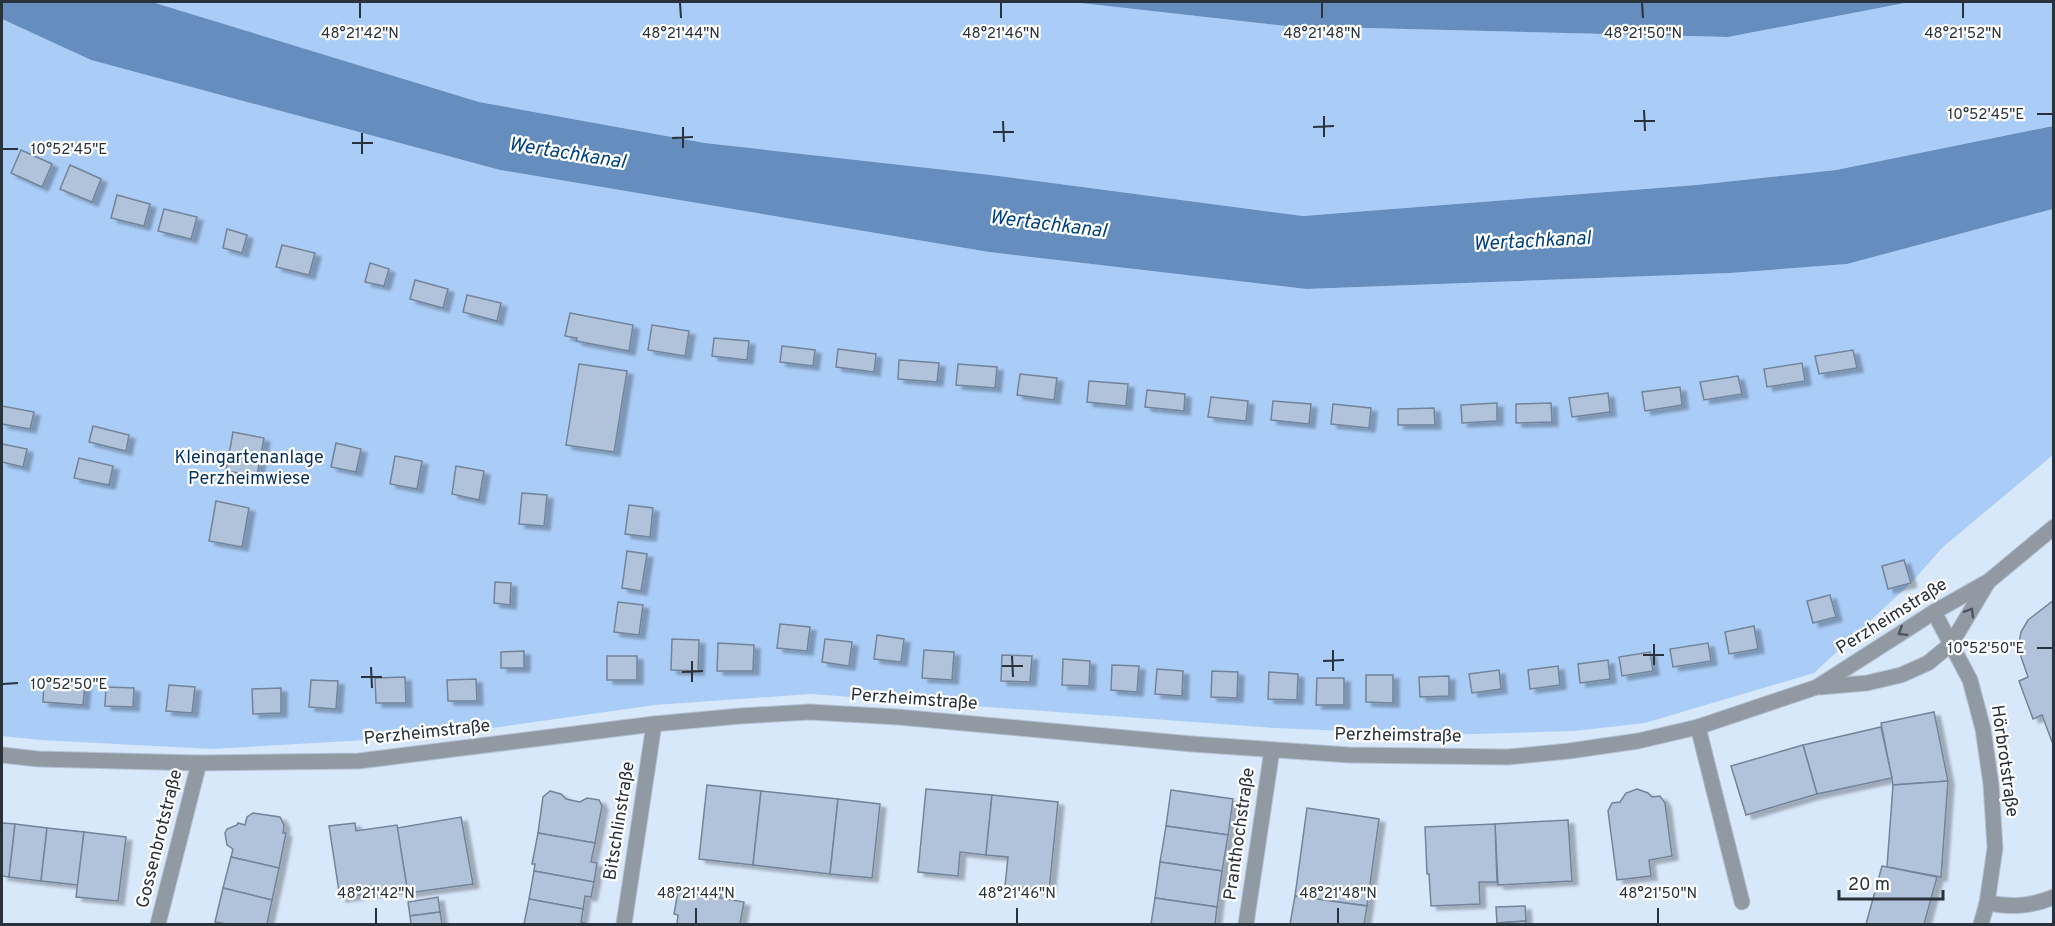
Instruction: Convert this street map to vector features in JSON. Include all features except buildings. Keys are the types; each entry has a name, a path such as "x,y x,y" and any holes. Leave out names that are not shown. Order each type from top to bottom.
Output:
{"street":[{"name":"Perzheimstraße","path":"1817,687 1934,612 1989,581 2054,526"},
{"name":"Perzheimstraße","path":"2,755 38,759 200,764 359,761 654,724 810,712 898,717 1349,755 1508,757 1638,741 1698,727 1817,687 1867,683 1901,675 1928,663 1951,644 1989,581"},
{"name":"Hörbrotstraße","path":"1934,612 1970,680 1983,729 1991,784 1995,848 1987,903 1981,924"},
{"name":"Bitschlinstraße","path":"624,924 654,724"},
{"path":"1698,727 1742,902"},
{"name":"Pranthochstraße","path":"1246,924 1272,750"},
{"name":"Gossenbrotstraße","path":"158,924 200,764"},
{"path":"1987,903 2011,907 2038,904 2054,897"}],"green space":[{"path":"152,2 1072,2 1286,26 1728,37 1910,2 2053,2 2053,126 1836,170 1696,185 1303,216 991,175 705,143 479,102"},
{"name":"Kleingartenanlage Perzheimwiese","path":"2,19 91,60 500,170 989,252 1306,289 1730,273 1847,264 2053,209 2053,455 1943,547 1911,583 1814,673 1645,723 1574,731 1441,735 1275,728 811,694 655,705 435,736 211,749 2,736"}],"water":[{"name":"Wertachkanal","path":"2,2 152,2 479,102 705,143 991,175 1303,216 1696,185 1836,170 2053,126 2053,209 1847,264 1730,273 1306,289 989,252 500,170 91,60 2,19"},
{"path":"1072,2 1910,2 1728,37 1286,26"}]}
